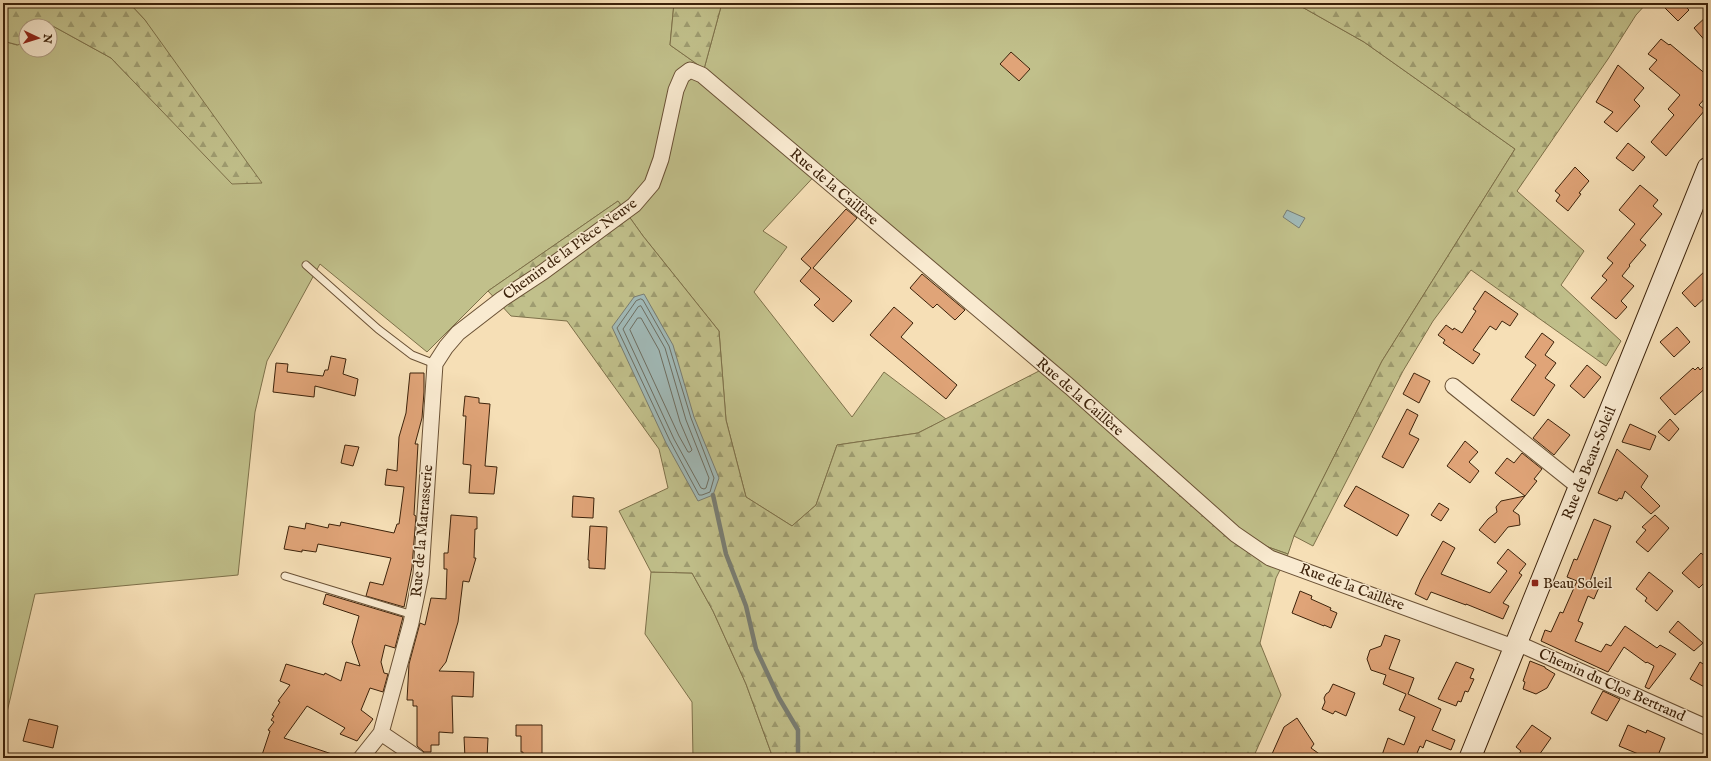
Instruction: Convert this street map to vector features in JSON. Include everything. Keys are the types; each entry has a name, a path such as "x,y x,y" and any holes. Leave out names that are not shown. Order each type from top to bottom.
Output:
{"street":[{"name":"Chemin de la Pièce Neuve","path":"435,364 446,347 458,333 502,299 543,272 634,205 652,184 661,159 676,90 682,76 690,70"},
{"name":"Rue de la Caillère","path":"690,70 702,75 1058,377 1235,534 1270,558 1505,644 1516,645"},
{"name":"Rue de Beau-Soleil","path":"1470,758 1708,168"},
{"name":"Rue de la Matrasserie","path":"361,758 381,733 413,616 421,574 435,364"},
{"path":"1453,386 1579,487"},
{"name":"Chemin du Clos Bertrand","path":"1516,645 1526,647 1708,728"},
{"path":"381,733 418,758"}],"lane":[{"path":"306,265 383,333 412,355 435,364"},
{"path":"285,576 413,616"}],"green space":[{"path":"3,3 129,3 145,20 262,183 232,184 111,58 58,29 58,18 18,18 18,45 3,41"},
{"path":"129,3 674,3 670,45 704,69 722,3 1295,3 1364,42 1515,149 1382,361 1294,536 1288,554 1245,539 1039,371 1046,356 822,168 763,231 787,247 754,292 852,417 884,372 946,419 918,433 837,445 816,505 792,526 746,497 726,420 719,331 643,236 618,201 488,291 427,352 320,264 267,361 255,412 238,575 35,594 3,729 3,41 18,44 18,58 58,58 58,29 111,58 233,184 145,20"},
{"path":"674,3 722,3 704,69 670,45"},
{"path":"1295,3 1647,3 1636,15 1608,59 1517,191 1584,251 1561,285 1621,341 1606,366 1471,270 1433,321 1403,371 1313,546 1294,536 1382,361 1515,149 1364,42"},
{"path":"618,201 643,236 719,331 726,420 746,497 792,526 816,505 837,445 918,433 1039,371 1245,539 1288,554 1276,578 1260,643 1281,695 1253,758 773,758 746,684 713,611 692,573 651,572 619,511 668,488 659,449 567,321 511,316 488,291"},
{"path":"651,572 692,573 713,611 746,684 773,758 693,758 692,702 645,634"}],"water":[{"path":"1287,210 1305,218 1299,228 1283,217"},
{"path":"644,294 673,345 694,417 719,478 713,495 698,501 666,443 612,327 634,297"}],"building":[{"path":"1660,3 1682,3 1689,10 1678,21"},
{"path":"1708,15 1708,44 1694,28"},
{"path":"1661,39 1669,45 1670,44 1708,76 1708,95 1699,105 1705,110 1666,156 1651,142 1674,115 1668,109 1680,95 1649,69 1657,60 1648,54"},
{"path":"1011,52 1030,69 1019,81 1000,64"},
{"path":"1618,65 1644,88 1634,100 1640,106 1617,132 1604,122 1613,112 1596,102"},
{"path":"1628,143 1645,157 1633,171 1616,158"},
{"path":"1575,167 1589,181 1579,193 1581,194 1568,211 1556,201 1560,195 1555,191"},
{"path":"1640,185 1658,200 1653,206 1662,214 1640,240 1646,245 1622,276 1634,286 1621,301 1627,307 1616,319 1591,298 1607,280 1602,276 1613,263 1607,258 1635,224 1619,210"},
{"path":"846,209 857,218 813,268 852,301 833,322 814,305 820,299 800,281 811,268 801,259"},
{"path":"1708,268 1708,295 1695,307 1682,293"},
{"path":"922,274 965,310 955,320 937,304 933,308 910,288"},
{"path":"1485,291 1518,314 1510,326 1502,321 1496,330 1490,326 1473,350 1480,354 1473,364 1443,343 1445,340 1438,335 1446,325 1453,330 1454,328 1462,333 1476,311 1473,309"},
{"path":"894,307 913,323 901,337 957,385 946,399 870,335"},
{"path":"1677,327 1690,342 1674,357 1660,342"},
{"path":"1542,333 1554,342 1545,355 1556,363 1545,378 1555,385 1534,416 1511,400 1536,365 1525,357"},
{"path":"331,356 346,359 343,374 358,379 355,396 315,386 314,397 273,392 276,363 288,364 287,372 323,376 325,370 328,370"},
{"path":"1708,362 1708,386 1675,415 1660,398 1693,368 1695,370 1698,367 1700,370"},
{"path":"1587,365 1601,377 1584,398 1570,386"},
{"path":"410,373 424,373 424,392 422,418 415,444 418,444 414,515 416,516 412,567 404,607 366,596 370,582 383,585 391,558 318,544 316,552 302,550 302,552 284,549 289,526 305,529 306,523 328,528 329,524 340,526 341,522 394,533 397,524 399,524 404,487 385,485 387,469 397,471 399,437 406,413"},
{"path":"1414,373 1430,381 1419,403 1403,394"},
{"path":"465,396 479,398 479,403 490,404 485,466 497,467 494,494 469,493 471,465 463,464 466,416 463,416"},
{"path":"1407,409 1418,415 1409,434 1419,439 1403,468 1382,457"},
{"path":"1548,419 1570,435 1554,455 1533,438"},
{"path":"1670,419 1679,429 1669,441 1658,432"},
{"path":"1630,424 1656,436 1650,450 1622,442"},
{"path":"1465,441 1478,452 1469,462 1479,471 1470,483 1447,466"},
{"path":"345,445 359,447 353,466 341,463"},
{"path":"1617,449 1648,476 1641,487 1660,506 1651,514 1625,491 1622,499 1619,498 1617,501 1598,493"},
{"path":"1522,453 1542,469 1534,479 1537,481 1525,496 1495,473 1507,458 1514,463"},
{"path":"1356,486 1409,515 1397,536 1344,506"},
{"path":"573,496 594,498 593,518 572,517"},
{"path":"1525,496 1513,511 1519,515 1520,525 1508,527 1495,543 1479,530 1488,519 1497,512 1496,507 1501,501"},
{"path":"1439,503 1449,509 1441,521 1431,515"},
{"path":"451,515 477,517 474,558 476,558 469,582 463,581 458,622 446,662 439,671 474,672 473,697 452,696 453,733 439,732 439,745 431,745 431,752 424,752 417,746 417,706 413,706 413,700 407,700 409,664 420,623 425,625 431,598 446,599 447,569 444,569 444,553 448,553"},
{"path":"1655,515 1669,528 1648,552 1636,542 1646,530 1642,527"},
{"path":"1594,519 1611,526 1590,581 1600,585 1594,599 1588,596 1578,621 1583,623 1575,641 1601,652 1606,644 1611,646 1625,626 1657,648 1660,645 1676,654 1649,689 1645,687 1654,666 1647,662 1646,663 1624,647 1608,672 1541,641 1545,630 1551,632 1560,612 1563,613 1577,581 1567,577 1574,559 1577,560"},
{"path":"590,526 607,527 605,569 589,568"},
{"path":"1443,541 1455,548 1441,574 1490,593 1507,571 1497,563 1508,549 1526,564 1519,573 1522,575 1503,603 1509,606 1503,619 1431,592 1427,600 1415,594 1421,580"},
{"path":"1701,553 1708,559 1708,579 1699,588 1682,573"},
{"path":"1649,572 1673,591 1657,611 1645,601 1647,598 1636,589"},
{"path":"1300,591 1312,596 1311,599 1331,608 1330,610 1337,613 1331,628 1292,613"},
{"path":"326,594 403,617 395,648 385,645 381,662 384,673 388,674 383,692 370,688 361,710 373,719 357,741 340,734 345,728 307,706 284,738 338,756 338,758 272,758 262,755 270,731 268,730 274,722 271,720 274,716 272,715 280,702 278,701 290,685 280,681 286,664 324,675 325,673 341,681 346,662 360,666 352,642 359,616 323,604"},
{"path":"1678,621 1703,643 1694,651 1669,632"},
{"path":"1385,635 1400,640 1389,669 1414,678 1408,694 1441,709 1432,730 1455,740 1451,750 1426,740 1423,748 1420,746 1415,758 1381,758 1388,738 1404,745 1415,717 1399,710 1406,694 1383,684 1386,675 1371,670 1367,659 1370,650 1381,646"},
{"path":"1530,661 1545,667 1555,674 1547,688 1536,694 1523,689 1525,682 1523,681"},
{"path":"1456,662 1474,669 1470,678 1474,679 1468,692 1465,691 1461,702 1458,701 1456,706 1438,699"},
{"path":"1700,662 1708,667 1708,689 1690,679"},
{"path":"1333,684 1355,693 1346,716 1335,711 1333,714 1322,709 1325,702 1324,698"},
{"path":"1603,691 1620,699 1607,721 1591,713"},
{"path":"1297,718 1314,744 1311,748 1325,758 1281,758 1272,754 1284,727"},
{"path":"29,719 58,726 53,748 23,741"},
{"path":"516,725 542,725 542,758 523,758 523,752 521,752 521,736 516,736"},
{"path":"1532,725 1551,738 1537,758 1516,758 1521,751 1516,747"},
{"path":"1628,725 1646,733 1647,730 1665,738 1657,758 1648,758 1619,746"},
{"path":"464,737 488,738 487,758 465,758"}],"waterway":[{"path":"713,495 726,554 746,606 756,649 779,698 798,730 798,758"}],"place":[{"name":"Beau Soleil","path":"1535,583"}]}
